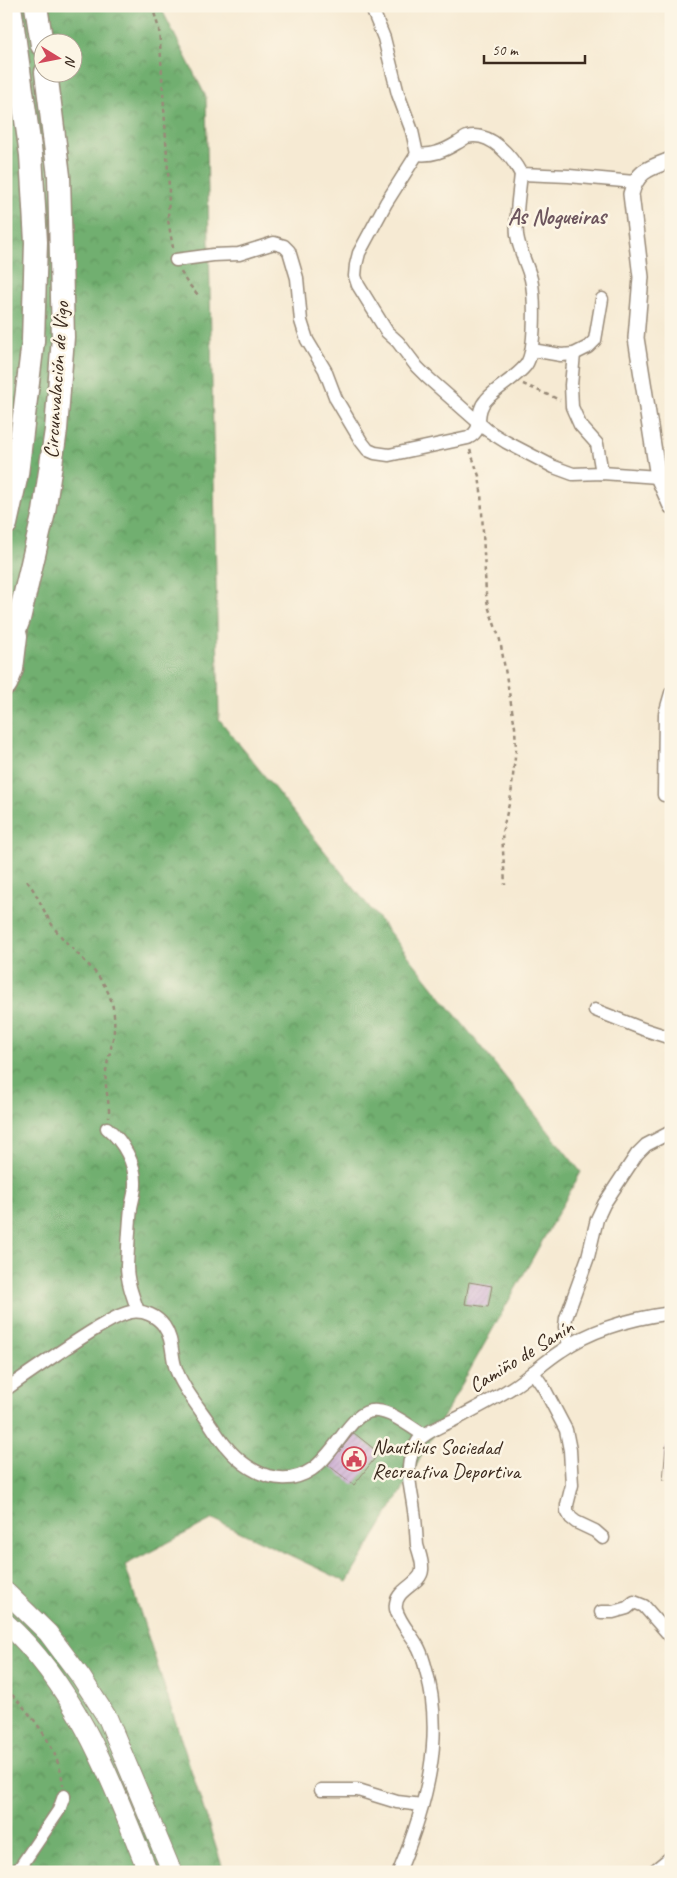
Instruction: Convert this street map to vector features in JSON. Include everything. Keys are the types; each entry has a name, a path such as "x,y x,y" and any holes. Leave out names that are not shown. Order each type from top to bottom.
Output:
{"highway":[{"name":"Circunvalación de Vigo","path":"6,524 17,474 33,341 36,242 31,155 10,6"},
{"path":"36,6 40,32"},
{"name":"Circunvalación de Vigo","path":"6,652 19,619 44,512 56,430 63,337 59,176 47,82"},
{"path":"6,684 12,669 19,619"}],"main road":[{"path":"6,1592 48,1633 108,1719 172,1872"},
{"path":"6,1623 33,1652 60,1686 81,1719 100,1754 148,1872"}],"street":[{"path":"371,6 384,38 398,94 412,131 417,154 386,203 359,253 355,276 358,285 387,332 398,342 417,367 494,435 554,467 573,474 602,473 658,477"},
{"path":"176,260 214,254 239,254 274,243 284,246 289,251 297,278 301,301 301,321 306,340 325,370 336,399 368,450 381,455 468,438 476,433 480,409 486,400 526,364 532,350 534,298 531,280 517,237 517,213 521,174 513,160 502,149 490,140 477,137 467,138 438,153 417,154"},
{"path":"671,160 646,171 634,182 631,194 641,277 636,338 658,477 671,506"},
{"path":"521,174 634,182"},
{"path":"532,350 561,355 574,354 588,347 595,340 602,298"},
{"path":"574,354 571,385 572,407 580,425 597,444 602,473"},
{"path":"664,795 665,714 671,693"},
{"path":"595,1010 642,1029 671,1038"},
{"path":"107,1128 120,1140 134,1172 135,1185 131,1209 127,1268 138,1312"},
{"path":"569,1345 565,1327 566,1318 588,1257 597,1219 612,1192 638,1154 646,1145 671,1132"},
{"path":"6,1389 68,1345 120,1315 138,1312 152,1315 163,1324 168,1333 174,1365 180,1378 224,1445 238,1459 258,1472 282,1478 308,1472 318,1465 333,1449 354,1421 362,1414 369,1412 376,1411 387,1414 424,1435 418,1441 410,1460 409,1479 417,1543 423,1568 422,1575 401,1594 396,1609 421,1653 428,1675 435,1731 422,1805 414,1835 399,1872"},
{"name":"Camiño de Sanín","path":"424,1435 498,1396 569,1345 632,1319 671,1313"},
{"path":"533,1372 544,1388 566,1430 570,1450 572,1484 567,1512 576,1522 595,1531 603,1538"},
{"path":"601,1612 613,1612 627,1608 634,1602 639,1603 644,1606 671,1637"},
{"path":"321,1790 358,1790 397,1802 422,1805"},
{"path":"17,1872 59,1810 64,1796"},
{"path":"654,1872 671,1859"}],"path":[{"path":"152,6 159,29 160,42 169,188 168,220 179,269 186,282 199,296"},
{"path":"6,304 8,314"},
{"path":"509,380 554,397 572,407"},
{"path":"468,438 479,476 481,491 486,594 488,606 500,640 515,727 514,773 511,796 502,833 505,885"},
{"path":"27,881 36,892 58,933 101,978 112,1003 114,1030 105,1086 110,1115 107,1128"},
{"path":"6,1689 22,1704 58,1761 64,1796"}],"green space":[{"path":"6,6 160,6 206,97 219,719 581,1172 403,1489 347,1582 213,1519 125,1565 224,1872 6,1872"}],"building":[{"path":"469,1282 492,1286 488,1307 465,1304"},
{"name":"Nautilius Sociedad Recreativa Deportiva","path":"354,1433 379,1453 354,1485 328,1465"},
{"path":"666,1446 671,1447 671,1481 663,1480"}],"place":[{"name":"Nautilius Sociedad Recreativa Deportiva","path":"354,1459"}],"district":[{"name":"As Nogueiras","path":"557,216"}]}
